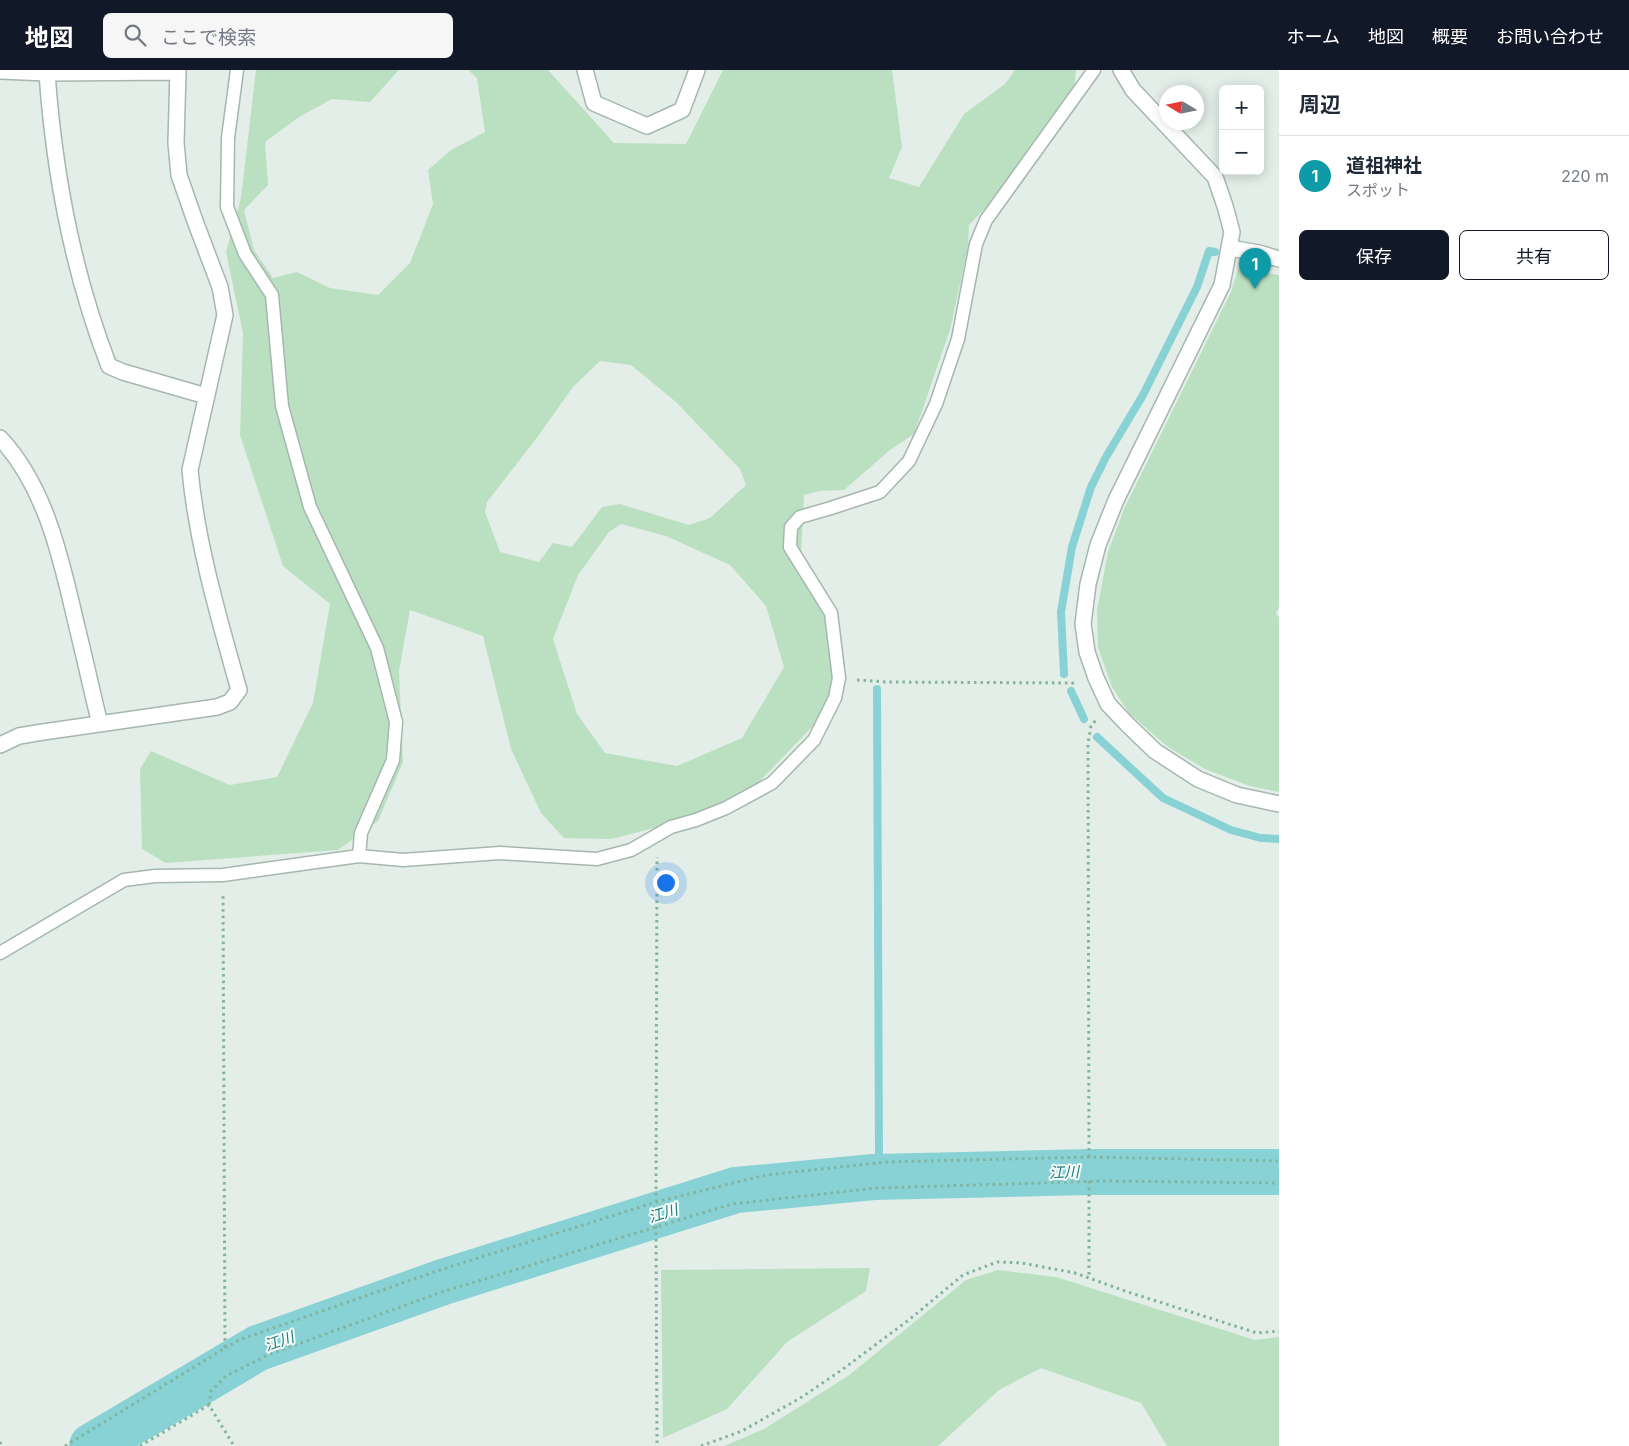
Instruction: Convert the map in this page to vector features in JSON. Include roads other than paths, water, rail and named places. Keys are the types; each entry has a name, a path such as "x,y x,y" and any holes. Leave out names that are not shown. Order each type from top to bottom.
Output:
{"street":[{"path":"585,70 594,103 647,126 682,110 696,70"},
{"path":"1121,70 1133,90 1215,177 1232,232 1222,286 1116,500 1098,544 1088,584 1083,624 1087,652 1108,704 1155,751 1198,779 1237,795 1279,804"},
{"path":"0,71 178,71 176,142 179,175 220,287 225,315 190,470 197,525 219,620 239,690 230,702 217,707 19,736 0,744"},
{"path":"54,72 56,159 64,203 88,301 109,366 123,372 206,396"},
{"path":"1230,248 1260,253 1279,259"},
{"path":"0,438 22,468 40,501 53,536 66,580 100,724"}],"lane":[{"path":"237,70 228,138 227,206 245,254 272,295 282,406 310,507 377,648 396,722 393,760 361,833 359,856"},
{"path":"0,953 124,880 155,876 223,875 359,856 403,860 500,853 597,859 631,850 671,827 696,820 726,808 772,784 814,740 835,698 839,678 831,613 790,547 791,527 800,517 880,492 909,461 936,404 958,338 976,244 986,220 1094,70"}],"waterway":[{"path":"1064,674 1061,612 1072,547 1091,487 1106,457 1143,395 1197,287 1209,251 1215,252"},
{"path":"877,689 879,1155"},
{"path":"1071,691 1084,719"},
{"path":"1097,737 1163,798 1231,830 1261,838 1279,839"},
{"name":"江川","path":"92,1446 258,1348 443,1282 736,1190 874,1177 1088,1172 1279,1172"},
{"name":"江川","path":"879,1173 879,1178"}],"place":[{"name":"道祖神社","path":"1255,289"}]}
